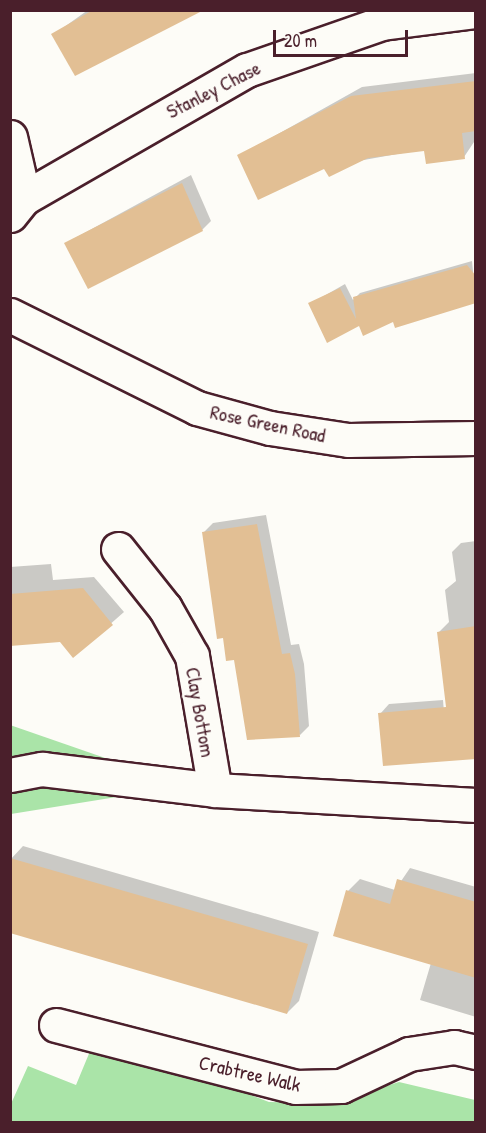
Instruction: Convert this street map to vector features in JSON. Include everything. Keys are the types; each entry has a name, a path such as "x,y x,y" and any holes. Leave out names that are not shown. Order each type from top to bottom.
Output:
{"street":[{"name":"Stanley Chase","path":"17,206 247,70 382,23 476,11"},
{"path":"10,137 17,206"},
{"name":"Rose Green Road","path":"10,315 198,408 270,428 348,440 476,438"},
{"name":"Clay Bottom","path":"118,549 165,608 192,656 215,789"},
{"name":"Clay Bottom","path":"10,775 42,769 215,789 476,805"},
{"name":"Crabtree Walk","path":"56,1025 296,1087 340,1086 409,1054 454,1047 476,1052"}],"green space":[{"path":"10,725 134,768 129,795 11,814"},
{"path":"93,1044 153,1058 269,1102 333,1103 399,1082 475,1100 476,1122 11,1122 10,1106 28,1066 76,1085"}],"building":[{"path":"93,10 204,10 75,76 51,34"},
{"path":"476,81 476,131 462,133 465,159 426,164 424,151 368,158 329,177 324,169 258,200 237,155 351,96"},
{"path":"182,183 203,231 88,289 64,243"},
{"path":"467,265 476,276 476,303 395,328 393,322 363,336 359,326 327,343 308,303 340,288 356,319 353,297"},
{"path":"257,524 282,654 290,653 295,674 300,737 247,740 234,660 226,661 223,638 217,639 202,532"},
{"path":"83,588 113,625 73,658 60,642 10,646 10,594"},
{"path":"476,626 476,759 383,766 378,713 446,707 437,632"},
{"path":"10,858 308,944 287,1014 10,933"},
{"path":"397,879 476,902 476,978 333,936 346,890 390,904"}]}
